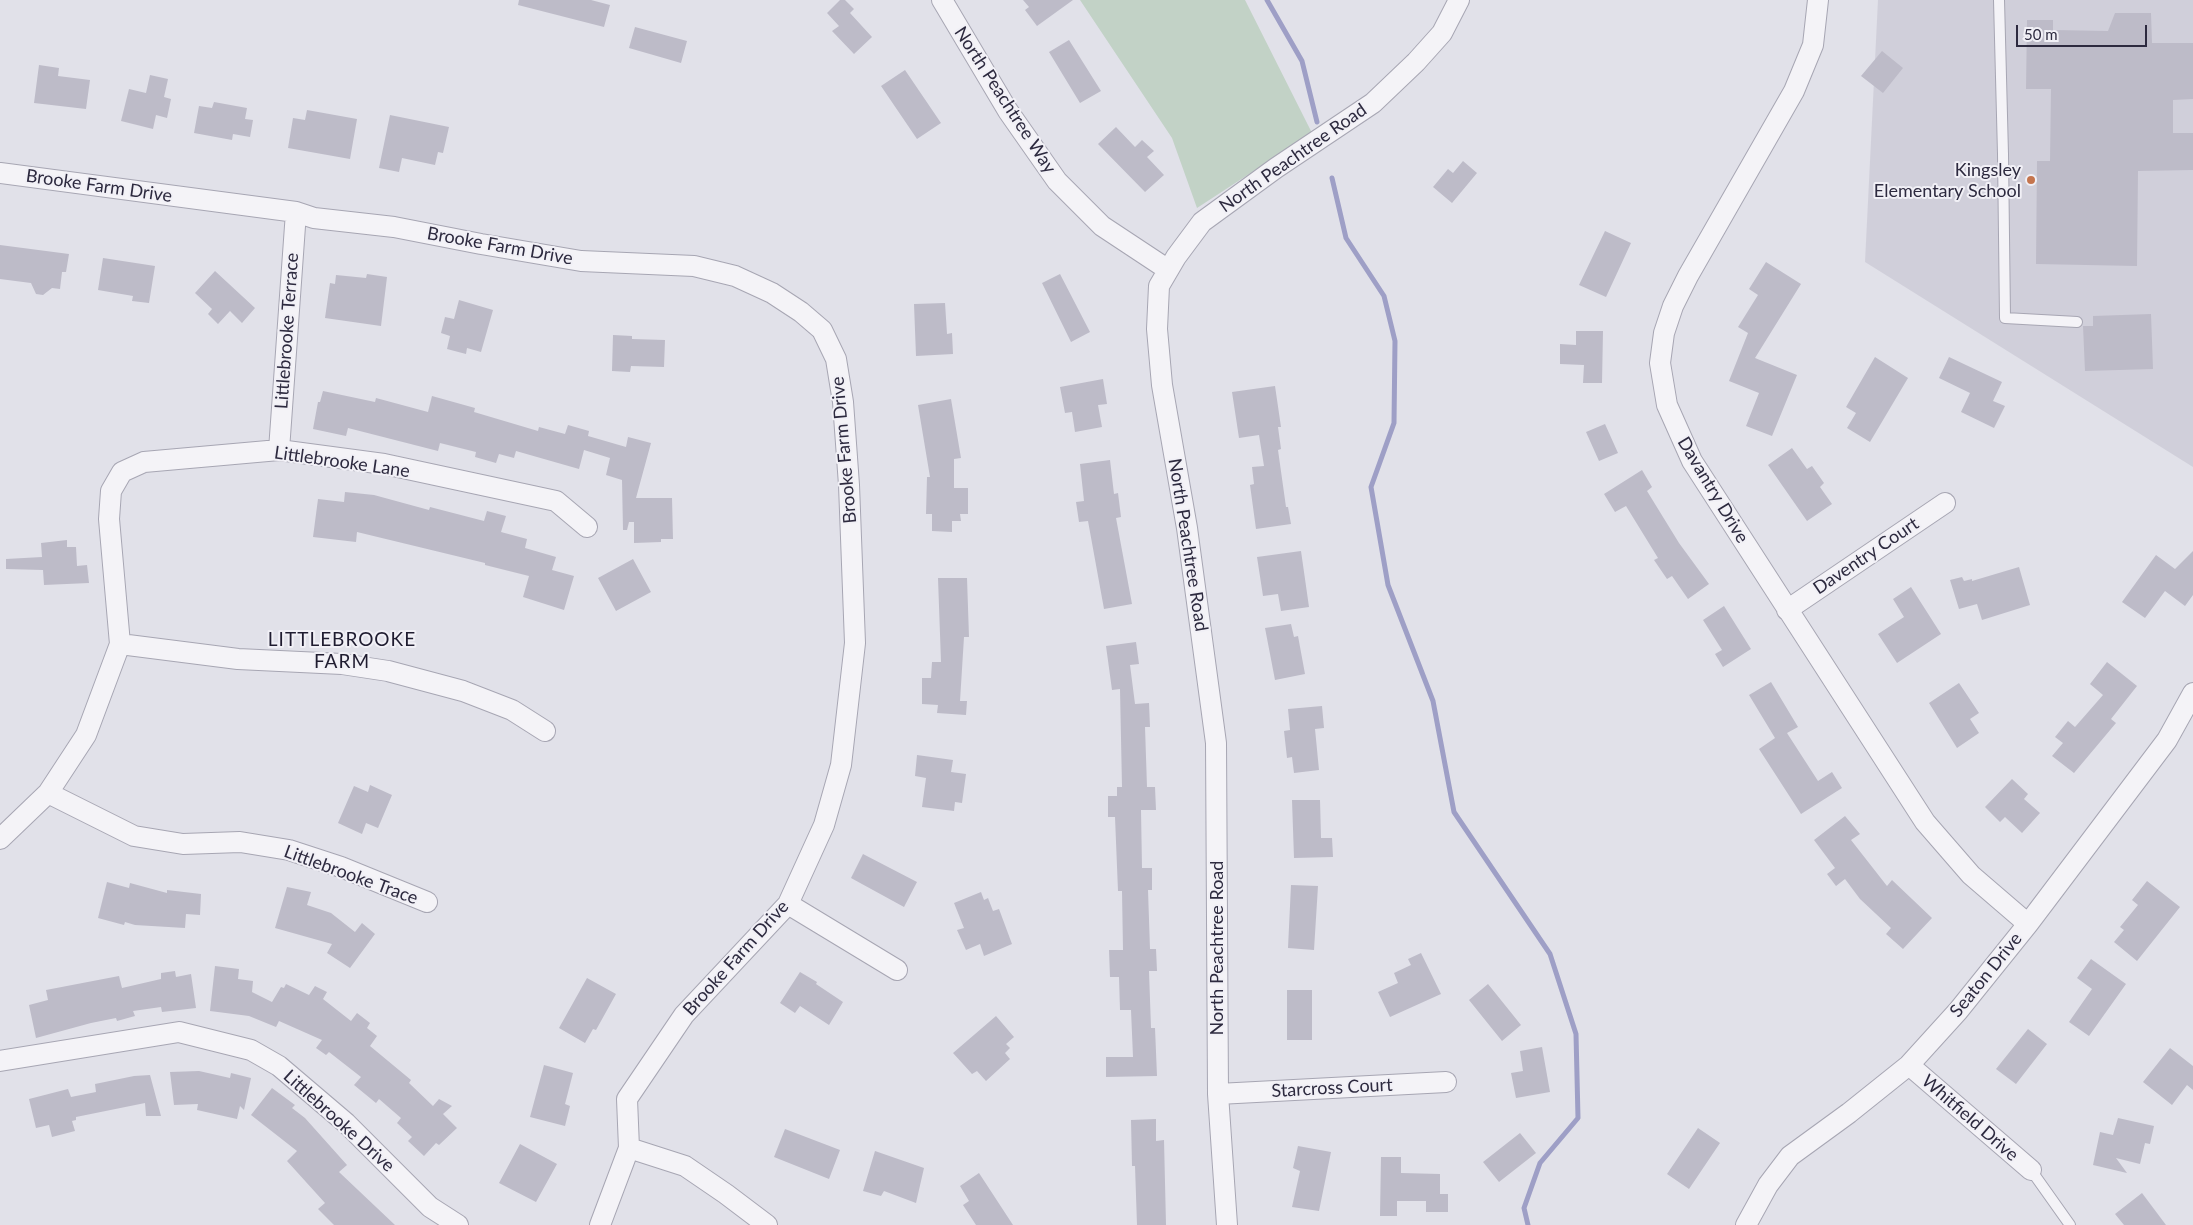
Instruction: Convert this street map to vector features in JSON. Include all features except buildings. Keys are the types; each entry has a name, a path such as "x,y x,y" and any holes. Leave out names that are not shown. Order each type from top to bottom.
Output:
{"street":[{"name":"North Peachtree Way","path":"942,0 1008,112 1057,181 1102,226 1167,269"},
{"name":"North Peachtree Road","path":"1227,1225 1218,1094 1216,743 1187,528 1161,376 1157,328 1159,286 1167,269 1202,222 1276,168 1373,103 1416,62 1442,33 1459,0"},
{"name":"Davantry Drive","path":"1818,0 1813,45 1794,91 1688,276 1673,306 1664,333 1660,363 1667,405 1692,461 1925,822 1971,875 2028,924"},
{"name":"Brooke Farm Drive","path":"0,173 296,212 314,218 394,227 581,261 694,266 735,276 772,293 801,312 822,330 836,358 844,402 855,643 841,765 824,824 788,904 684,1015 627,1099 630,1148 600,1225"},
{"name":"Littlebrooke Terrace","path":"279,450 296,212"},
{"name":"Littlebrooke Lane","path":"120,644 109,519 111,492 122,472 144,462 279,450 384,464 556,501 587,527"},
{"name":"Daventry Court","path":"1787,610 1944,503"},
{"path":"0,839 48,793 86,735 120,644 238,660 342,664 388,671 463,691 512,710 545,731"},
{"name":"Seaton Drive","path":"1746,1225 1768,1185 1790,1156 1849,1113 1909,1065 1958,1011 2028,924 2168,740 2193,693"},
{"name":"Littlebrooke Trace","path":"48,793 134,836 183,844 240,842 290,850 341,867 427,902"},
{"path":"788,904 897,970"},
{"name":"Littlebrooke Drive","path":"0,1061 179,1032 251,1050 279,1066 346,1123 430,1207 458,1225"},
{"name":"Whitfield Drive","path":"1909,1065 2031,1170"},
{"name":"Starcross Court","path":"1218,1094 1446,1082"},
{"path":"630,1148 685,1166 768,1225"}],"lane":[{"path":"1999,0 2005,318 2077,322"},
{"path":"2031,1170 2070,1225"}],"shaded area":[{"name":"Kingsley Elementary School","path":"1878,0 2193,0 2193,467 1865,262"}],"green space":[{"path":"1080,0 1245,0 1312,133 1197,208 1172,138"}],"waterway":[{"path":"1267,0 1302,61 1317,122"},
{"path":"1332,178 1346,238 1384,296 1395,341 1394,423 1371,487 1388,585 1433,701 1454,812 1550,954 1576,1034 1578,1118 1540,1163 1524,1208 1528,1225"}],"place":[{"name":"Kingsley Elementary School","path":"2031,180"}],"district":[{"name":"LITTLEBROOKE FARM","path":"342,651"}]}
